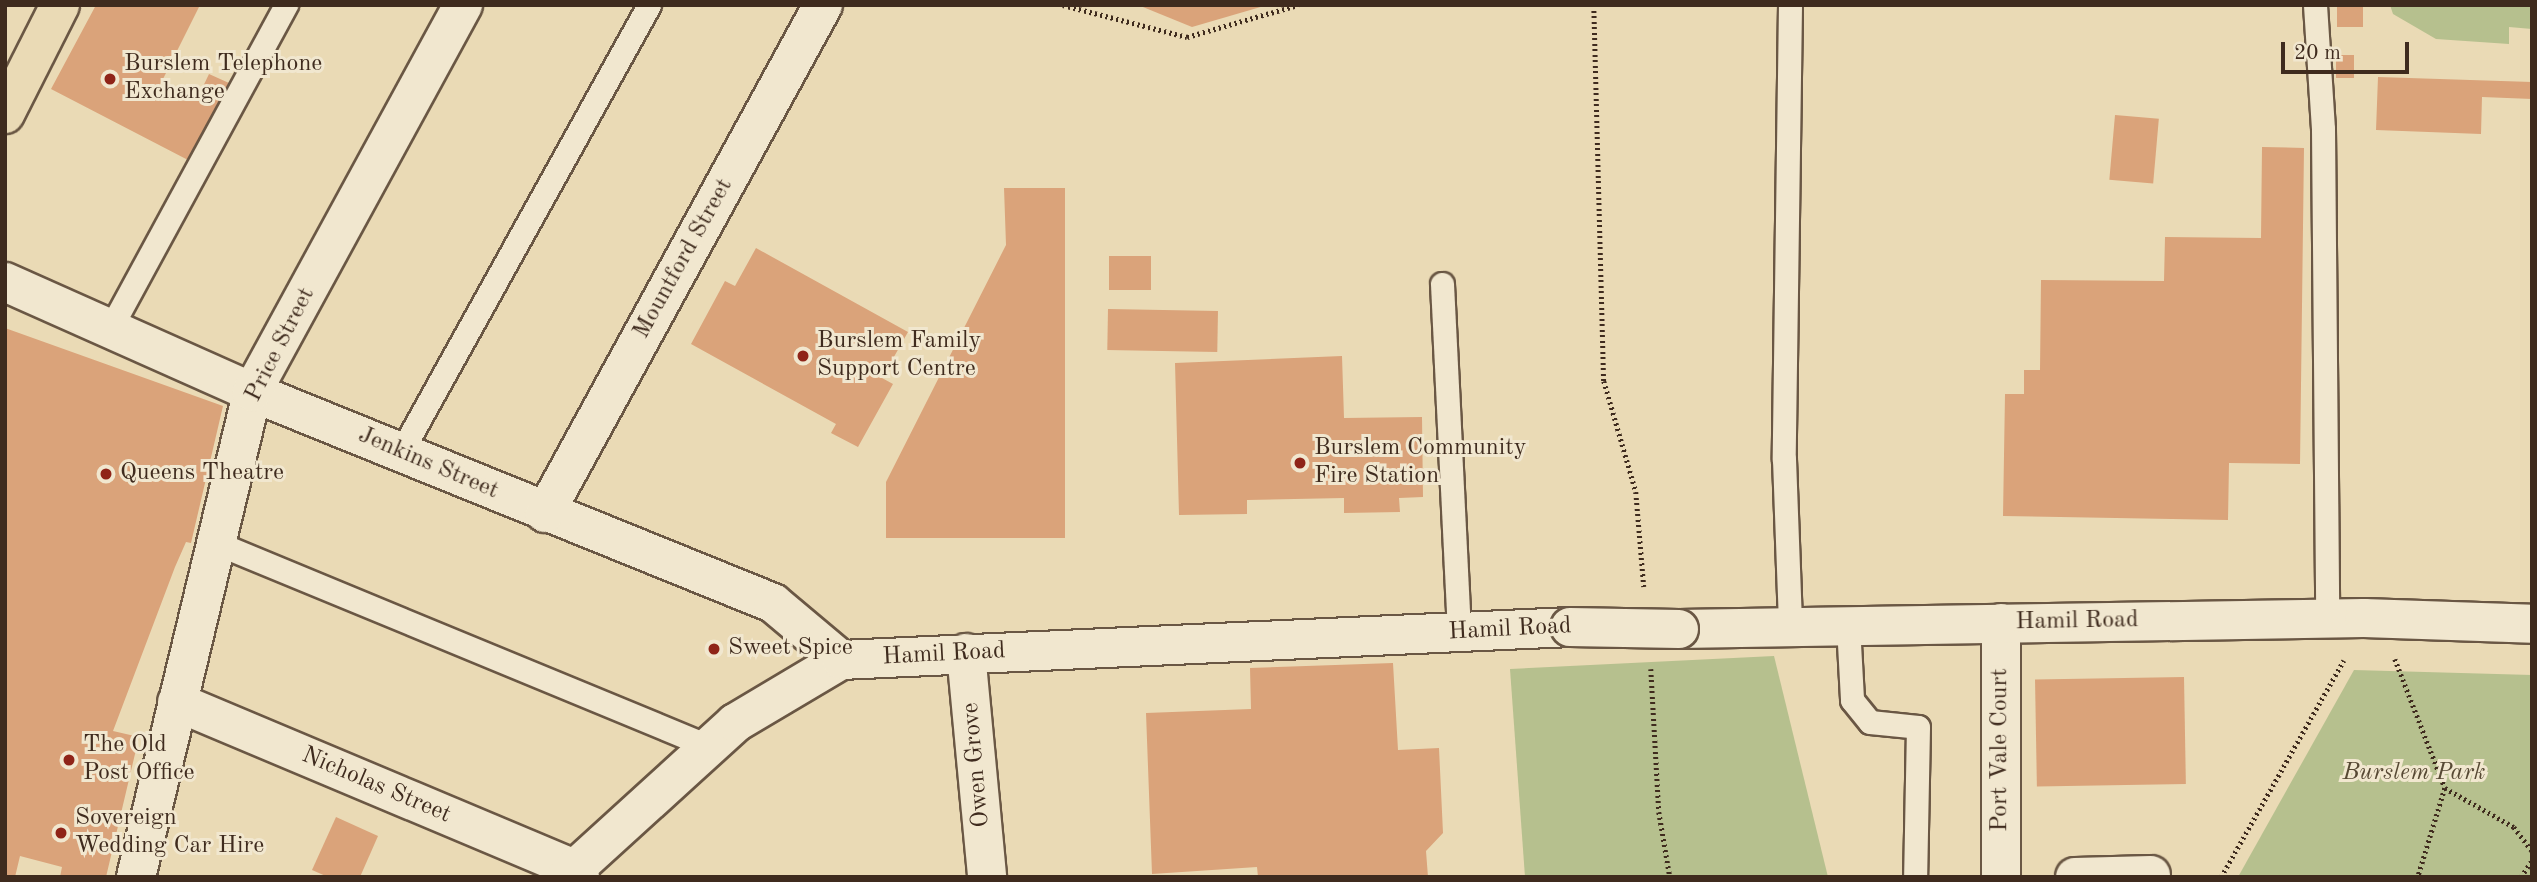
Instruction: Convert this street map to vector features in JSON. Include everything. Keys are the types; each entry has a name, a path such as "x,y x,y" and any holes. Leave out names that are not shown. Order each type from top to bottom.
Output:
{"main road":[{"path":"5,114 60,5"}],"street":[{"name":"Price Street","path":"136,877 252,392 463,5"},
{"name":"Mountford Street","path":"545,513 822,5"},
{"name":"Jenkins Street","path":"5,282 252,392 773,604 841,660"},
{"name":"Hamil Road","path":"573,874 708,746 786,689 841,660 1570,627 1679,629 2358,619 2532,624"},
{"name":"Port Vale Court","path":"2000,877 2001,623"},
{"name":"Owen Grove","path":"967,653 988,877"},
{"name":"Nicholas Street","path":"177,702 573,874"},
{"path":"2075,877 2151,875"}],"lane":[{"path":"110,329 286,5"},
{"path":"401,452 649,5"},
{"path":"1790,5 1784,459 1790,626"},
{"path":"2315,5 2358,619"},
{"path":"1441,284 1459,633"},
{"path":"214,542 708,746"},
{"path":"1849,625 1852,699 1870,722 1917,727 1915,877"}],"path":[{"path":"1063,5 1187,37 1298,5"},
{"path":"1594,5 1604,381 1636,492 1640,537"},
{"path":"2358,619 2445,788 2514,827 2532,851"},
{"path":"2221,877 2358,619"},
{"path":"1655,713 1659,812 1670,877"},
{"path":"2418,877 2445,788"},
{"path":"2521,877 2532,860"}],"green space":[{"path":"2390,5 2532,5 2532,29 2509,27 2509,44 2436,39 2393,14"},
{"path":"1774,656 1828,877 1525,877 1510,669"},
{"name":"Burslem Park","path":"2354,670 2532,675 2532,877 2238,877"}],"building":[{"name":"Burslem Telephone Exchange","path":"96,5 200,5 160,85 196,101 209,74 229,83 188,160 51,89"},
{"path":"1138,5 1263,5 1264,6 1192,27"},
{"path":"2337,5 2363,5 2363,27 2337,27"},
{"path":"2336,55 2354,55 2354,78 2336,78"},
{"path":"2378,77 2532,82 2532,99 2482,97 2481,134 2376,130"},
{"path":"2115,115 2159,119 2153,184 2109,180"},
{"path":"2262,147 2304,148 2300,464 2229,463 2228,520 2003,516 2005,394 2024,394 2024,370 2040,370 2041,280 2164,281 2165,237 2261,238"},
{"path":"1004,188 1065,188 1065,538 886,538 886,482 1006,245"},
{"name":"Burslem Family Support Centre","path":"756,248 908,332 882,378 893,384 858,447 831,433 836,424 691,344 725,281 735,286"},
{"path":"1109,256 1151,256 1151,290 1109,290"},
{"path":"1108,309 1218,311 1217,352 1107,350"},
{"name":"Queens Theatre","path":"5,328 223,406 191,543 186,542 175,567 113,731 139,737 106,877 60,877 62,867 20,856 15,877 5,877"},
{"name":"Burslem Community Fire Station","path":"1342,356 1344,418 1422,417 1423,497 1399,498 1400,512 1344,513 1344,498 1247,500 1247,514 1179,515 1175,363"},
{"path":"1393,663 1398,750 1439,748 1443,833 1426,851 1428,877 1258,877 1257,867 1152,874 1146,713 1251,709 1250,668"},
{"path":"2184,677 2186,784 2037,787 2035,680"},
{"path":"336,817 378,836 360,877 328,877 312,870"}],"place":[{"name":"Burslem Telephone Exchange","path":"110,79"},
{"name":"Burslem Family Support Centre","path":"803,356"},
{"name":"Burslem Community Fire Station","path":"1300,463"},
{"name":"Queens Theatre","path":"106,474"},
{"name":"Sweet Spice","path":"714,649"},
{"name":"The Old Post Office","path":"69,760"},
{"name":"Sovereign Wedding Car Hire","path":"61,833"}]}
